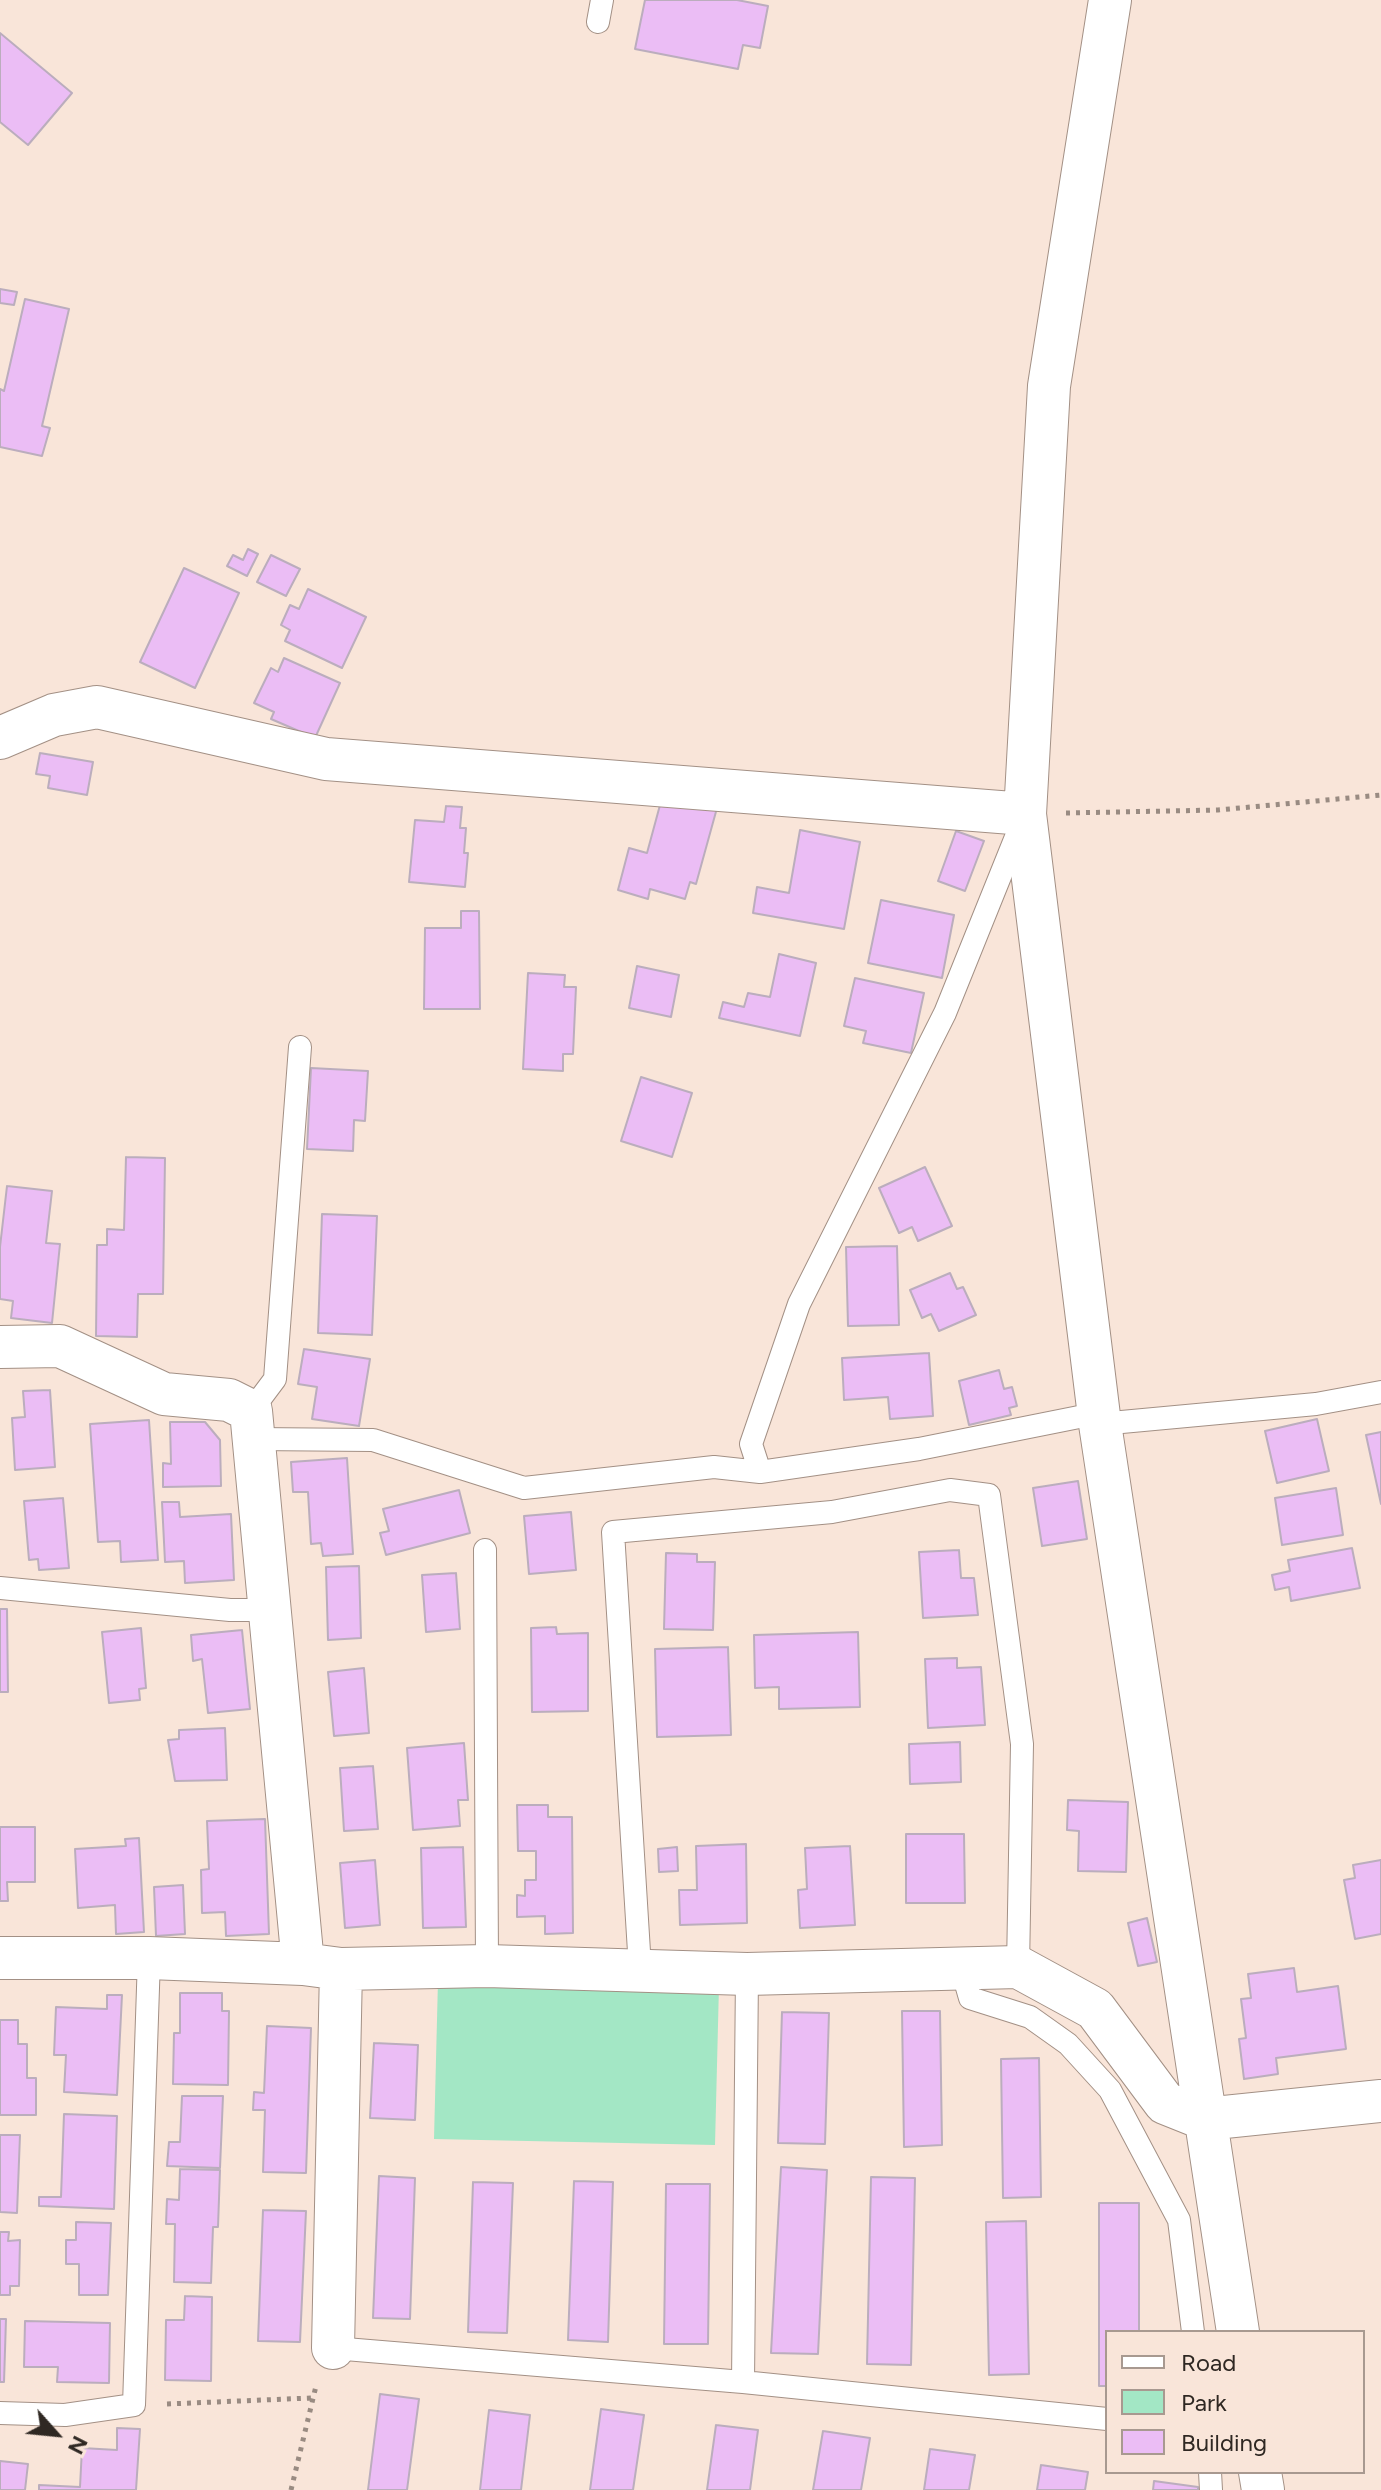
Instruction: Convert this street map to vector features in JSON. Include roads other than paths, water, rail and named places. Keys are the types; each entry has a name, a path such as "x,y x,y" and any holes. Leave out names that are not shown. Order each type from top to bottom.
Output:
{"street":[{"path":"1110,0 1049,386 1025,814 1100,1418 1205,2119 1199,2217 1237,2330"},
{"path":"0,738 54,715 97,707 326,759 1025,814"},
{"path":"0,1347 60,1346 164,1394 229,1400 252,1425 270,1610 322,1967 333,2348"},
{"path":"0,1958 149,1958 322,1967 640,1968 747,1974 1018,1967 1095,2009 1165,2103 1205,2119 1381,2101"}],"lane":[{"path":"760,1472 751,1444 799,1304 945,1013 1025,814"},
{"path":"300,1047 275,1379 252,1425 373,1440 524,1488 714,1467 760,1472 1100,1418 1316,1404 1381,1392"},
{"path":"640,1968 613,1532 832,1512 950,1490 989,1495 1022,1744 1018,1967"},
{"path":"485,1550 487,1966"},
{"path":"0,1588 230,1610 270,1610"},
{"path":"0,2413 65,2415 134,2405 149,1958"},
{"path":"962,1970 970,1998 1030,2017 1068,2044 1110,2090 1199,2217 1193,2330"},
{"path":"743,2382 747,1974"},
{"path":"333,2348 743,2382 1105,2419"}]}
